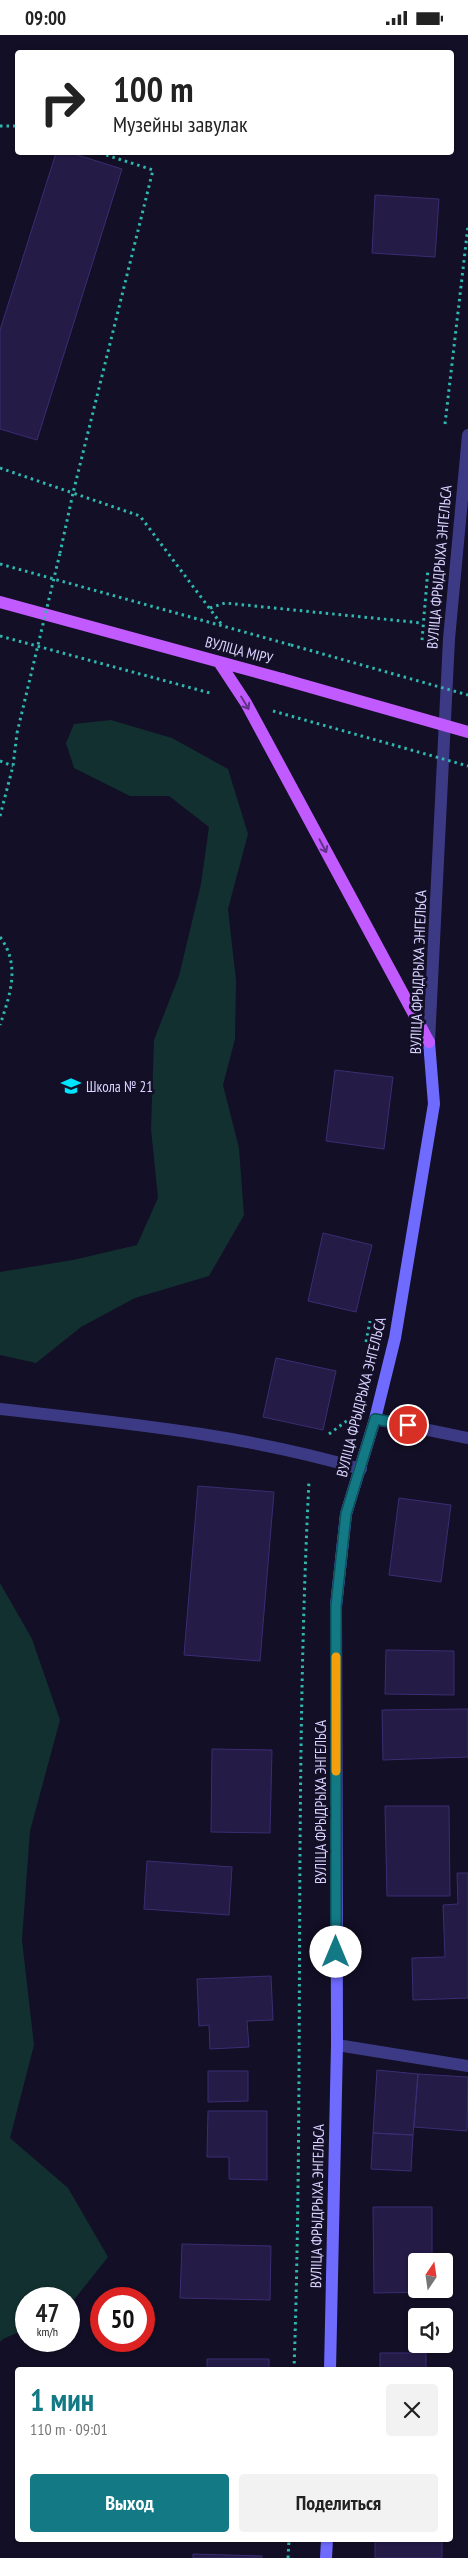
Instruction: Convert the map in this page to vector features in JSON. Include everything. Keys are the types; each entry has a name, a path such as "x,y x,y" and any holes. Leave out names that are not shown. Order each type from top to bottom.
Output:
{"main road":[{"name":"ВУЛІЦА МІРУ","path":"0,602 468,732"},
{"path":"219,662 246,703 429,1042"},
{"name":"ВУЛІЦА ФРЫДРЫХА ЭНГЕЛЬСА","path":"330,2367 337,2045 336,1606 346,1514 375,1419 395,1338 434,1104 429,1042"},
{"path":"326,2558 327,2542"}],"street":[{"name":"ВУЛІЦА ФРЫДРЫХА ЭНГЕЛЬСА","path":"429,1042 448,639 468,435"},
{"path":"0,1409 190,1431 310,1454 360,1469"},
{"path":"375,1419 468,1438"},
{"path":"337,2045 468,2066"}],"path":[{"path":"0,126 15,126"},
{"path":"0,816 13,765 17,733 73,493 153,170 106,155"},
{"path":"444,434 468,226"},
{"path":"0,468 140,515 222,625"},
{"path":"422,641 422,623 429,563"},
{"path":"0,564 468,695"},
{"path":"210,608 224,603 422,623"},
{"path":"0,636 468,766"},
{"path":"422,680 422,689"},
{"path":"421,746 421,756"},
{"path":"0,761 13,765"},
{"path":"0,937 10,950 12,989 0,1025"},
{"path":"364,1351 372,1313"},
{"path":"294,2367 304,1589 310,1454 317,1436 333,1433 351,1419"},
{"path":"288,2558 289,2542"}],"green space":[{"path":"111,720 172,738 228,769 248,834 228,909 236,980 235,1039 223,1085 239,1148 244,1215 209,1276 135,1298 81,1327 36,1363 0,1355 0,1272 73,1260 137,1245 158,1198 151,1129 154,1040 179,976 201,884 209,827 169,796 130,796 74,768 66,743 74,724"},
{"path":"0,1583 32,1639 60,1720 30,1831 22,1940 34,2045 10,2138 68,2188 108,2257 80,2292 80,2287 15,2287 15,2334 0,2342"}],"building":[{"path":"55,155 77,155 122,169 37,440 0,429 0,330"},
{"path":"375,195 439,199 435,257 372,253"},
{"path":"335,1070 393,1077 384,1149 326,1141"},
{"path":"323,1233 372,1245 356,1312 308,1301"},
{"path":"276,1358 336,1371 323,1430 263,1417"},
{"path":"198,1486 274,1492 260,1661 184,1655"},
{"path":"399,1498 451,1505 441,1582 389,1575"},
{"path":"386,1650 454,1651 454,1695 385,1694"},
{"path":"468,1709 468,1757 383,1760 382,1710"},
{"path":"212,1749 272,1750 270,1833 211,1832"},
{"path":"385,1806 449,1806 450,1896 387,1896"},
{"path":"147,1861 232,1867 229,1915 144,1909"},
{"path":"457,1873 468,1873 468,1998 413,2000 412,1958 445,1957 443,1905 458,1904"},
{"path":"271,1976 273,2020 247,2021 249,2047 210,2049 209,2025 199,2026 197,1979"},
{"path":"377,2070 418,2074 413,2135 373,2133"},
{"path":"208,2071 248,2071 248,2101 208,2102"},
{"path":"418,2074 468,2077 467,2131 414,2127"},
{"path":"208,2111 267,2111 267,2180 229,2179 229,2157 207,2157"},
{"path":"373,2133 413,2135 411,2171 371,2169"},
{"path":"373,2207 432,2207 432,2253 408,2253 408,2292 374,2293"},
{"path":"182,2244 271,2246 270,2300 180,2298"},
{"path":"380,2353 426,2353 426,2367 380,2367"},
{"path":"207,2359 269,2359 269,2367 207,2367"},
{"path":"375,2542 442,2542 442,2558 375,2558"},
{"path":"193,2554 262,2556 262,2558 193,2558"}],"slow traffic":[{"path":"336,1657 336,1771"}],"place":[{"name":"Школа № 21","path":"71,1086"}],"route":[{"path":"336,1952 336,1606 346,1514 375,1419 408,1425"}]}
